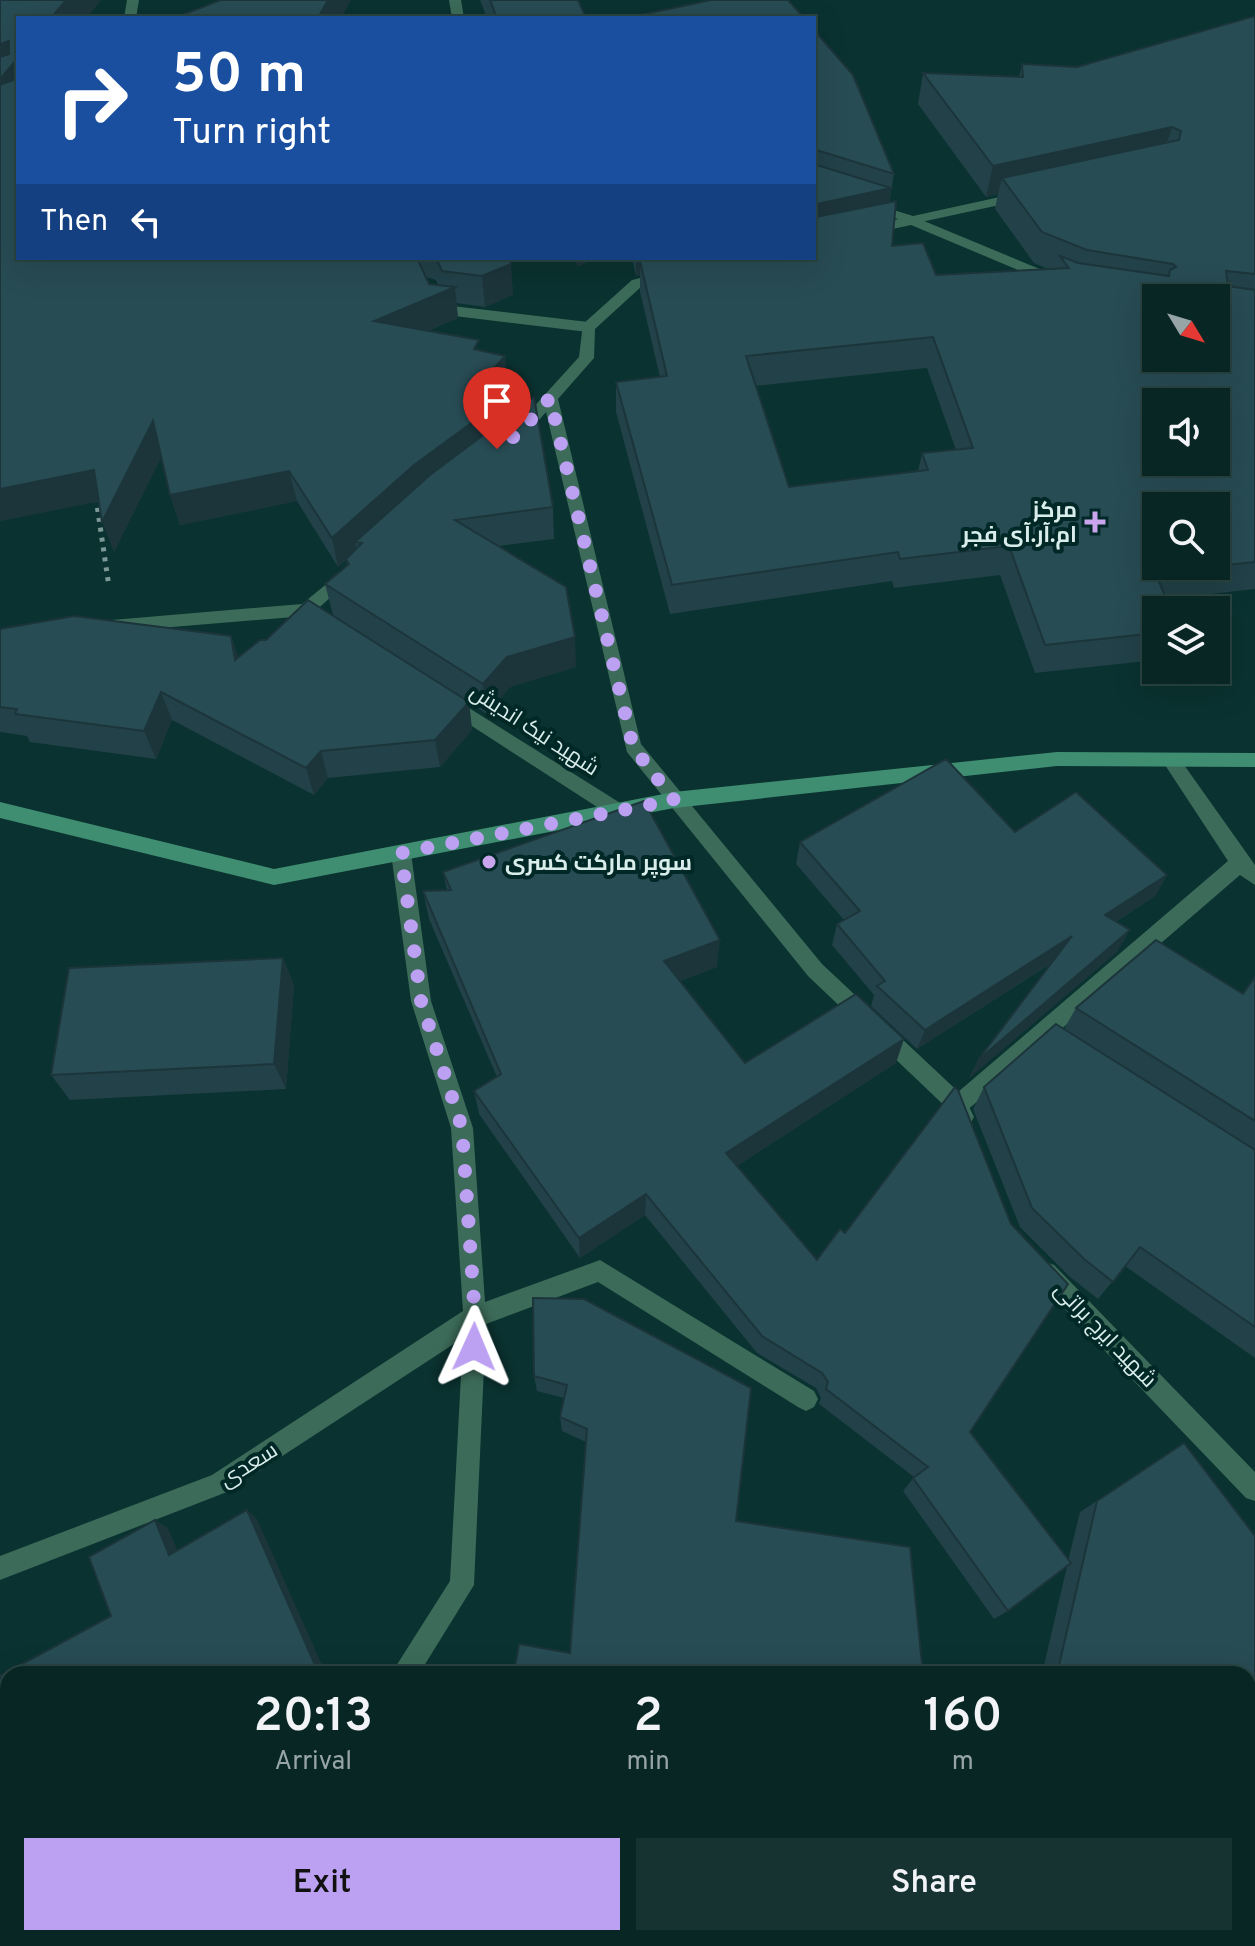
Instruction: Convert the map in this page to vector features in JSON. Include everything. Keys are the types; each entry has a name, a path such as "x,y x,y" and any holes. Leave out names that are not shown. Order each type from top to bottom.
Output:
{"street":[{"path":"816,242 1030,194"},
{"path":"856,202 912,220 1074,288"},
{"path":"508,440 586,358 588,327 637,283 683,272"},
{"path":"430,286 438,309 588,327"},
{"path":"550,398 633,747 815,970 958,1105 970,1134"},
{"path":"87,627 312,614 361,560"},
{"name":"شهید نیک اندیش","path":"437,695 618,811"},
{"path":"0,810 274,877 674,800 1057,759 1255,760"},
{"path":"958,1105 1049,1037 1248,870 1171,760"},
{"path":"401,853 421,1001 462,1128 475,1317 462,1585 409,1666"},
{"name":"شهید ایرج براتی","path":"1031,1258 1255,1489"},
{"name":"سعدی","path":"0,1568 219,1484 475,1317 600,1271 806,1399"}],"path":[{"path":"94,489 115,626"}],"building":[{"path":"0,0 66,0 53,16 16,16 16,60 0,79 0,57 9,54 9,41 0,44"},
{"path":"221,0 328,0 319,16 179,16"},
{"path":"490,0 578,0 585,16 496,16"},
{"path":"711,0 788,0 802,16 636,16"},
{"path":"1255,16 1255,274 1226,271 1228,284 1142,284 1142,372 1230,372 1230,286 1255,290 1255,562 1230,565 1230,492 1142,492 1142,580 1158,580 1165,596 1142,596 1142,635 1045,645 1009,546 900,559 898,552 672,585 616,382 667,376 640,261 816,260 816,217 896,201 892,246 923,243 936,275 1069,268 1060,256 1078,263 1169,276 1170,270 1176,267 1087,250 1042,232 1002,178 1179,140 1181,131 1172,127 993,166 923,73 1023,77 1022,64 1077,67","holes":["933,337 973,448 922,453 928,470 789,487 746,356"]},
{"path":"816,32 853,75 894,174 816,150"},
{"path":"16,79 16,260 418,260 429,284 455,287 374,321 479,340 474,349 505,356 467,399 511,394 414,465 332,538 289,471 170,495 153,421 102,522 94,470 0,489 0,85"},
{"path":"816,150 817,165 891,188 817,204 816,217"},
{"path":"437,260 510,260 511,264 482,276 442,271"},
{"path":"534,397 553,507 455,520 566,587 575,637 507,657 483,684 325,584 349,564 346,559 362,543 355,542 430,475"},
{"path":"308,600 469,702 435,740 321,751 306,768 161,692 144,731 15,714 17,709 0,707 0,629 74,616 231,636 235,660 260,640 266,640"},
{"path":"946,759 1015,832 1076,792 1167,875 1105,915 1130,930 978,1060 1072,936 925,1030 877,986 885,981 837,924 860,911 800,842"},
{"path":"644,801 720,940 664,961 745,1063 856,994 904,1039 726,1153 817,1260 840,1229 845,1233 955,1087 1011,1224 1068,1284 970,1432 1071,1563 1008,1611 913,1478 928,1467 826,1389 828,1382 822,1373 762,1336 646,1194 579,1238 474,1091 501,1074 423,891 451,890 443,872"},
{"path":"1156,940 1243,994 1255,977 1255,1121 1076,1008"},
{"path":"283,958 274,1064 51,1075 69,968"},
{"path":"1056,1024 1255,1150 1255,1327 1140,1247 1113,1282 1084,1259 1032,1208 984,1087"},
{"path":"533,1298 584,1299 751,1388 736,1521 910,1547 922,1666 515,1666 519,1644 570,1653 587,1429 560,1417 567,1385 534,1376"},
{"path":"1184,1443 1255,1536 1255,1666 1059,1666 1097,1501"},
{"path":"247,1510 315,1666 18,1666 111,1616 89,1557 155,1520 169,1555"}],"place":[{"name":"مرکز ام.آر.آی فجر","path":"1095,522"},
{"name":"سوپر مارکت کسری","path":"489,862"}],"route":[{"path":"474,1347 475,1317 462,1128 421,1001 401,853 674,800 633,747 550,398 520,432 497,449"}]}
